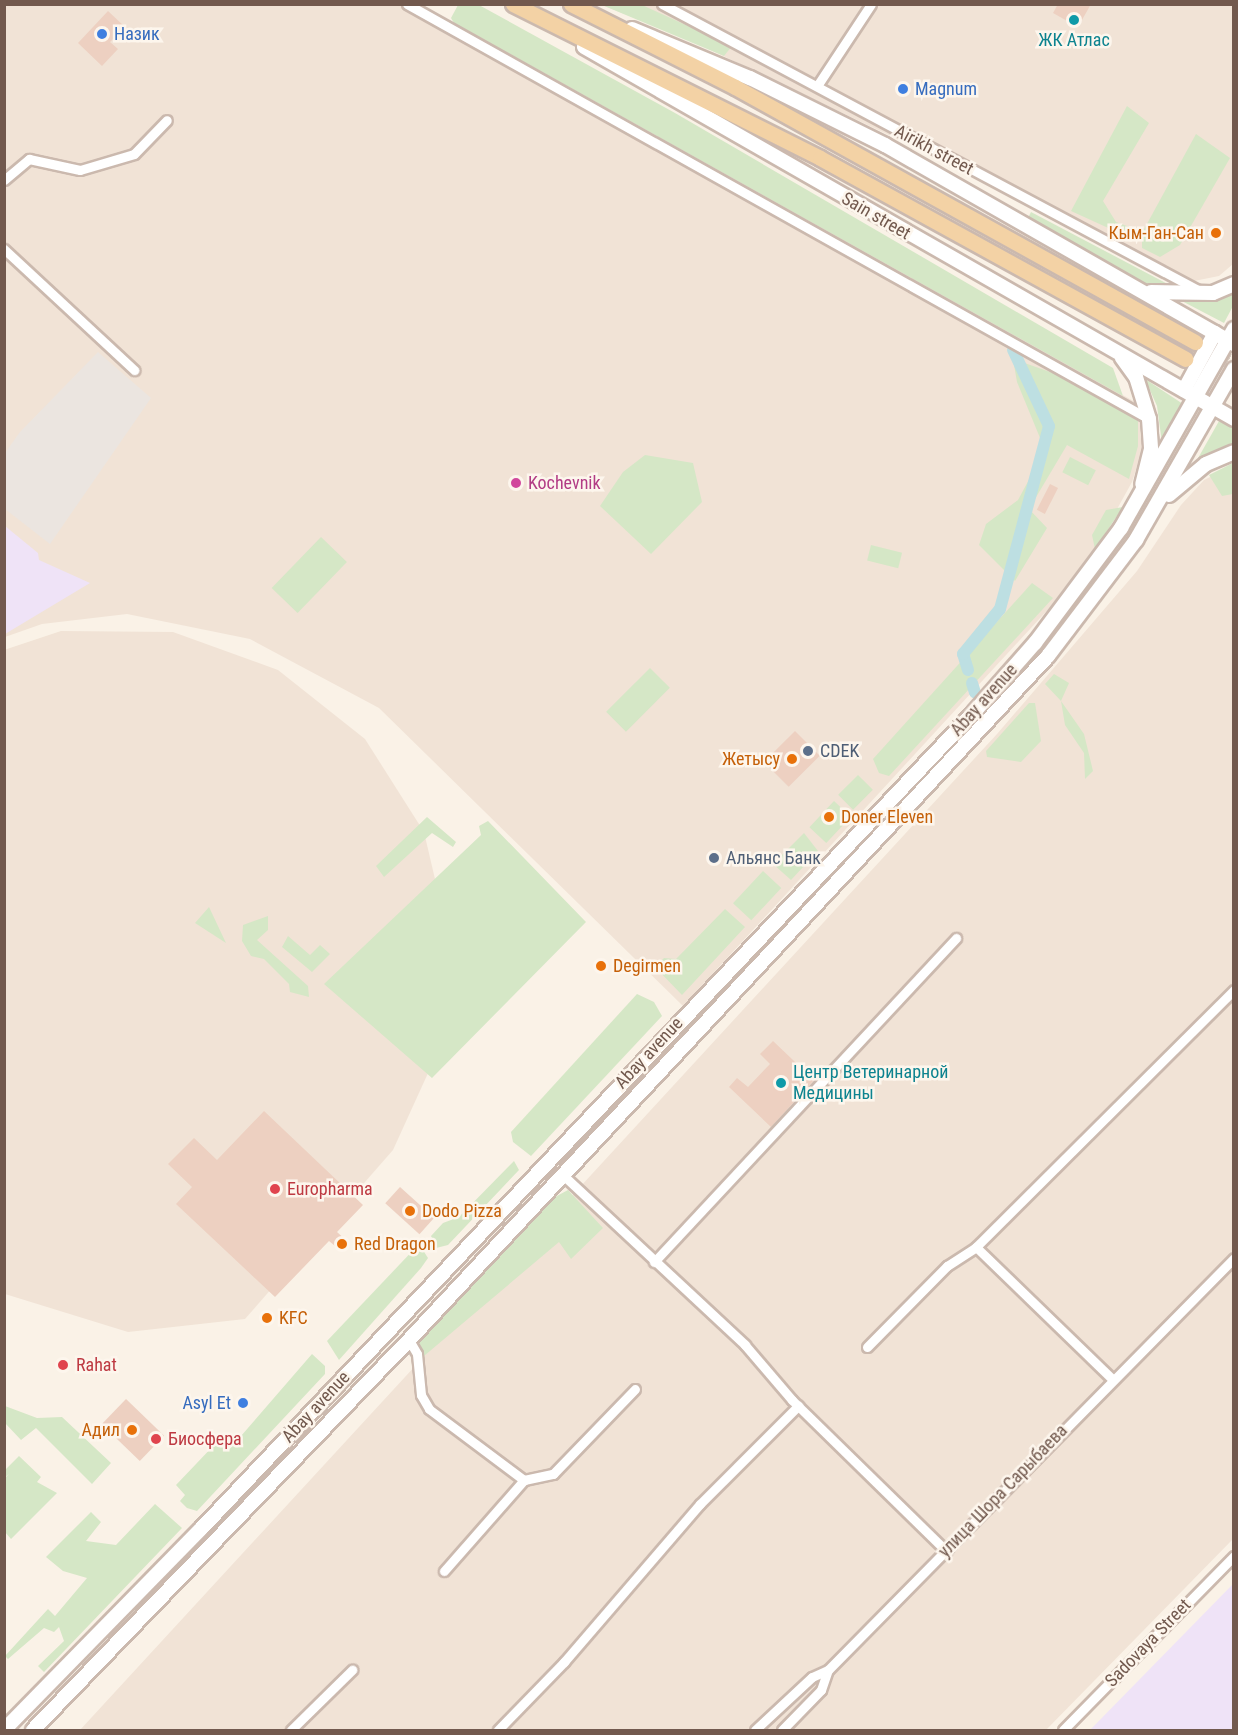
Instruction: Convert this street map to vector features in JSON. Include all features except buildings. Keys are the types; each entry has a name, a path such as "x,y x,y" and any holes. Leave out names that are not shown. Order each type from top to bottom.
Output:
{"main road":[{"path":"571,4 608,21 1195,342"},
{"name":"Sain street","path":"517,7 1196,398 1232,414"},
{"name":"Sain street","path":"517,7 820,158 1185,359"},
{"path":"608,21 680,46 885,145 1227,337 1184,390"},
{"path":"1146,291 1207,294 1233,284"},
{"name":"Abay avenue","path":"6,1729 200,1530 975,711 1086,579 1140,497 1196,398 1227,337"},
{"path":"1114,350 1136,377 1149,420 1151,449 1140,497"},
{"name":"Abay avenue","path":"33,1731 409,1340 1042,663 1101,590 1155,509 1214,407 1233,369"},
{"path":"1155,509 1206,464 1233,452"}],"street":[{"path":"407,4 1149,420"},
{"name":"Airikh street","path":"662,4 1207,294"},
{"path":"817,86 871,4"},
{"path":"4,180 29,159 80,170 134,154 167,120"},
{"path":"885,145 894,128"},
{"path":"4,249 134,370"},
{"path":"654,1262 956,938"},
{"path":"867,1347 947,1266 976,1247 1233,990"},
{"path":"563,1175 762,1362 798,1406 946,1551"},
{"path":"976,1247 1112,1378"},
{"name":"улица Шора Сарыбаева","path":"782,1731 822,1690 828,1670 1112,1378 1233,1258"},
{"path":"409,1340 417,1354 421,1395 429,1409 524,1480"},
{"path":"444,1571 524,1480 553,1474 634,1389"},
{"path":"498,1731 564,1662 700,1504 798,1406"},
{"name":"Sadovaya Street","path":"1063,1731 1233,1556"},
{"path":"291,1731 352,1670"},
{"path":"755,1731 812,1677 828,1670"}],"shaded area":[{"path":"4,5 421,5 1139,404 1142,451 1132,482 1095,549 1054,603 683,1006 379,708 250,639 127,614 42,624 5,637"},
{"path":"602,5 1233,5 1233,264 1219,276 1194,281 690,40"},
{"path":"98,352 151,398 50,544 5,509 5,453 20,432"},
{"path":"1233,466 1233,1539 1046,1730 80,1730 997,734 1137,571 1181,505 1204,480"},
{"path":"5,526 38,553 39,560 90,583 5,634"},
{"path":"61,631 173,632 278,670 365,739 424,832 449,939 439,1049 393,1150 245,1319 128,1332 5,1294 4,650"},
{"path":"1233,1584 1233,1730 1090,1730"}],"green space":[{"path":"458,5 479,5 675,113 1113,368 1123,396 454,23 451,18"},
{"path":"602,5 642,5 732,46 724,56"},
{"path":"1127,106 1149,123 1103,201 1116,222 1135,229 1128,237 1071,211"},
{"path":"1196,134 1230,158 1180,245 1160,257 1142,248 1142,233"},
{"path":"1031,212 1179,290 1147,285 1028,218"},
{"path":"1233,288 1233,306 1224,323 1178,299 1208,299"},
{"path":"1013,359 1053,373 1138,419 1138,446 1129,479 1067,445 1029,509 1047,528 1015,581 979,545 986,524 1018,500 1045,450 1017,382"},
{"path":"1145,379 1183,404 1162,443 1157,406"},
{"path":"1219,421 1233,428 1233,445 1197,460"},
{"path":"645,455 693,463 702,502 651,554 600,506 623,472"},
{"path":"1070,457 1096,470 1088,485 1062,472"},
{"path":"1233,463 1233,494 1222,496 1209,475"},
{"path":"1123,507 1095,549 1092,535 1106,510"},
{"path":"321,537 347,562 298,613 272,588"},
{"path":"871,545 902,553 898,568 867,561"},
{"path":"1032,583 1053,598 889,776 879,773 873,759"},
{"path":"650,668 670,688 626,732 606,712"},
{"path":"1054,674 1069,683 1061,701 1045,684"},
{"path":"1061,701 1084,734 1093,771 1085,779 1084,753 1065,725"},
{"path":"1029,703 1035,703 1041,741 1021,762 987,757 986,751"},
{"path":"858,775 873,790 853,810 838,795"},
{"path":"834,801 851,817 826,843 809,827"},
{"path":"427,817 456,842 453,847 432,833 384,877 376,866"},
{"path":"488,821 586,922 432,1078 324,984 481,835 479,826"},
{"path":"804,833 818,851 791,880 773,864"},
{"path":"763,871 781,888 751,920 733,903"},
{"path":"209,907 226,943 195,923"},
{"path":"725,909 745,927 682,995 655,967 664,958 676,959"},
{"path":"268,916 268,930 257,940 308,986 309,997 290,992 289,984 264,959 251,956 242,941 243,925"},
{"path":"288,936 310,955 320,945 330,954 312,972 282,947"},
{"path":"637,994 654,1002 662,1016 531,1156 513,1142 511,1132"},
{"path":"514,1161 519,1170 448,1245 436,1248 431,1236 443,1223 459,1217"},
{"path":"568,1190 603,1228 571,1259 559,1242 424,1356 417,1337 542,1204"},
{"path":"419,1244 428,1258 339,1360 327,1341"},
{"path":"312,1354 325,1366 325,1374 197,1511 187,1508 180,1501 185,1495 176,1485 216,1443 228,1451"},
{"path":"5,1406 37,1418 62,1417 111,1463 92,1484 36,1428 21,1440 5,1423"},
{"path":"19,1456 41,1477 37,1482 57,1493 11,1539 5,1532 5,1478 9,1474 5,1477 5,1470"},
{"path":"155,1504 182,1528 44,1672 38,1666 64,1641 59,1627 54,1632 44,1628 8,1659 5,1656 48,1609 55,1616 87,1578 63,1571 46,1557 91,1512 101,1522 86,1541 116,1545"}],"waterway":[{"path":"968,670 963,654 1000,609 1049,426 1013,350"},
{"path":"972,683 975,693"}],"tunnel":[{"path":"1195,342 1234,364"},
{"path":"1198,366 1234,386"}],"place":[{"name":"ЖК Атлас","path":"1074,20"},
{"name":"Назик","path":"102,34"},
{"name":"Magnum","path":"903,89"},
{"name":"Кым-Ган-Сан","path":"1216,233"},
{"name":"Kochevnik","path":"516,483"},
{"name":"CDEK","path":"808,751"},
{"name":"Жетысу","path":"792,759"},
{"name":"Doner Eleven","path":"829,817"},
{"name":"Альянс Банк","path":"714,858"},
{"name":"Degirmen","path":"601,966"},
{"name":"Центр Ветеринарной Медицины","path":"781,1083"},
{"name":"Europharma","path":"275,1189"},
{"name":"Dodo Pizza","path":"410,1211"},
{"name":"Red Dragon","path":"342,1244"},
{"name":"KFC","path":"267,1318"},
{"name":"Rahat","path":"63,1365"},
{"name":"Asyl Et","path":"243,1403"},
{"name":"Адил","path":"132,1430"},
{"name":"Биосфера","path":"156,1439"}]}
